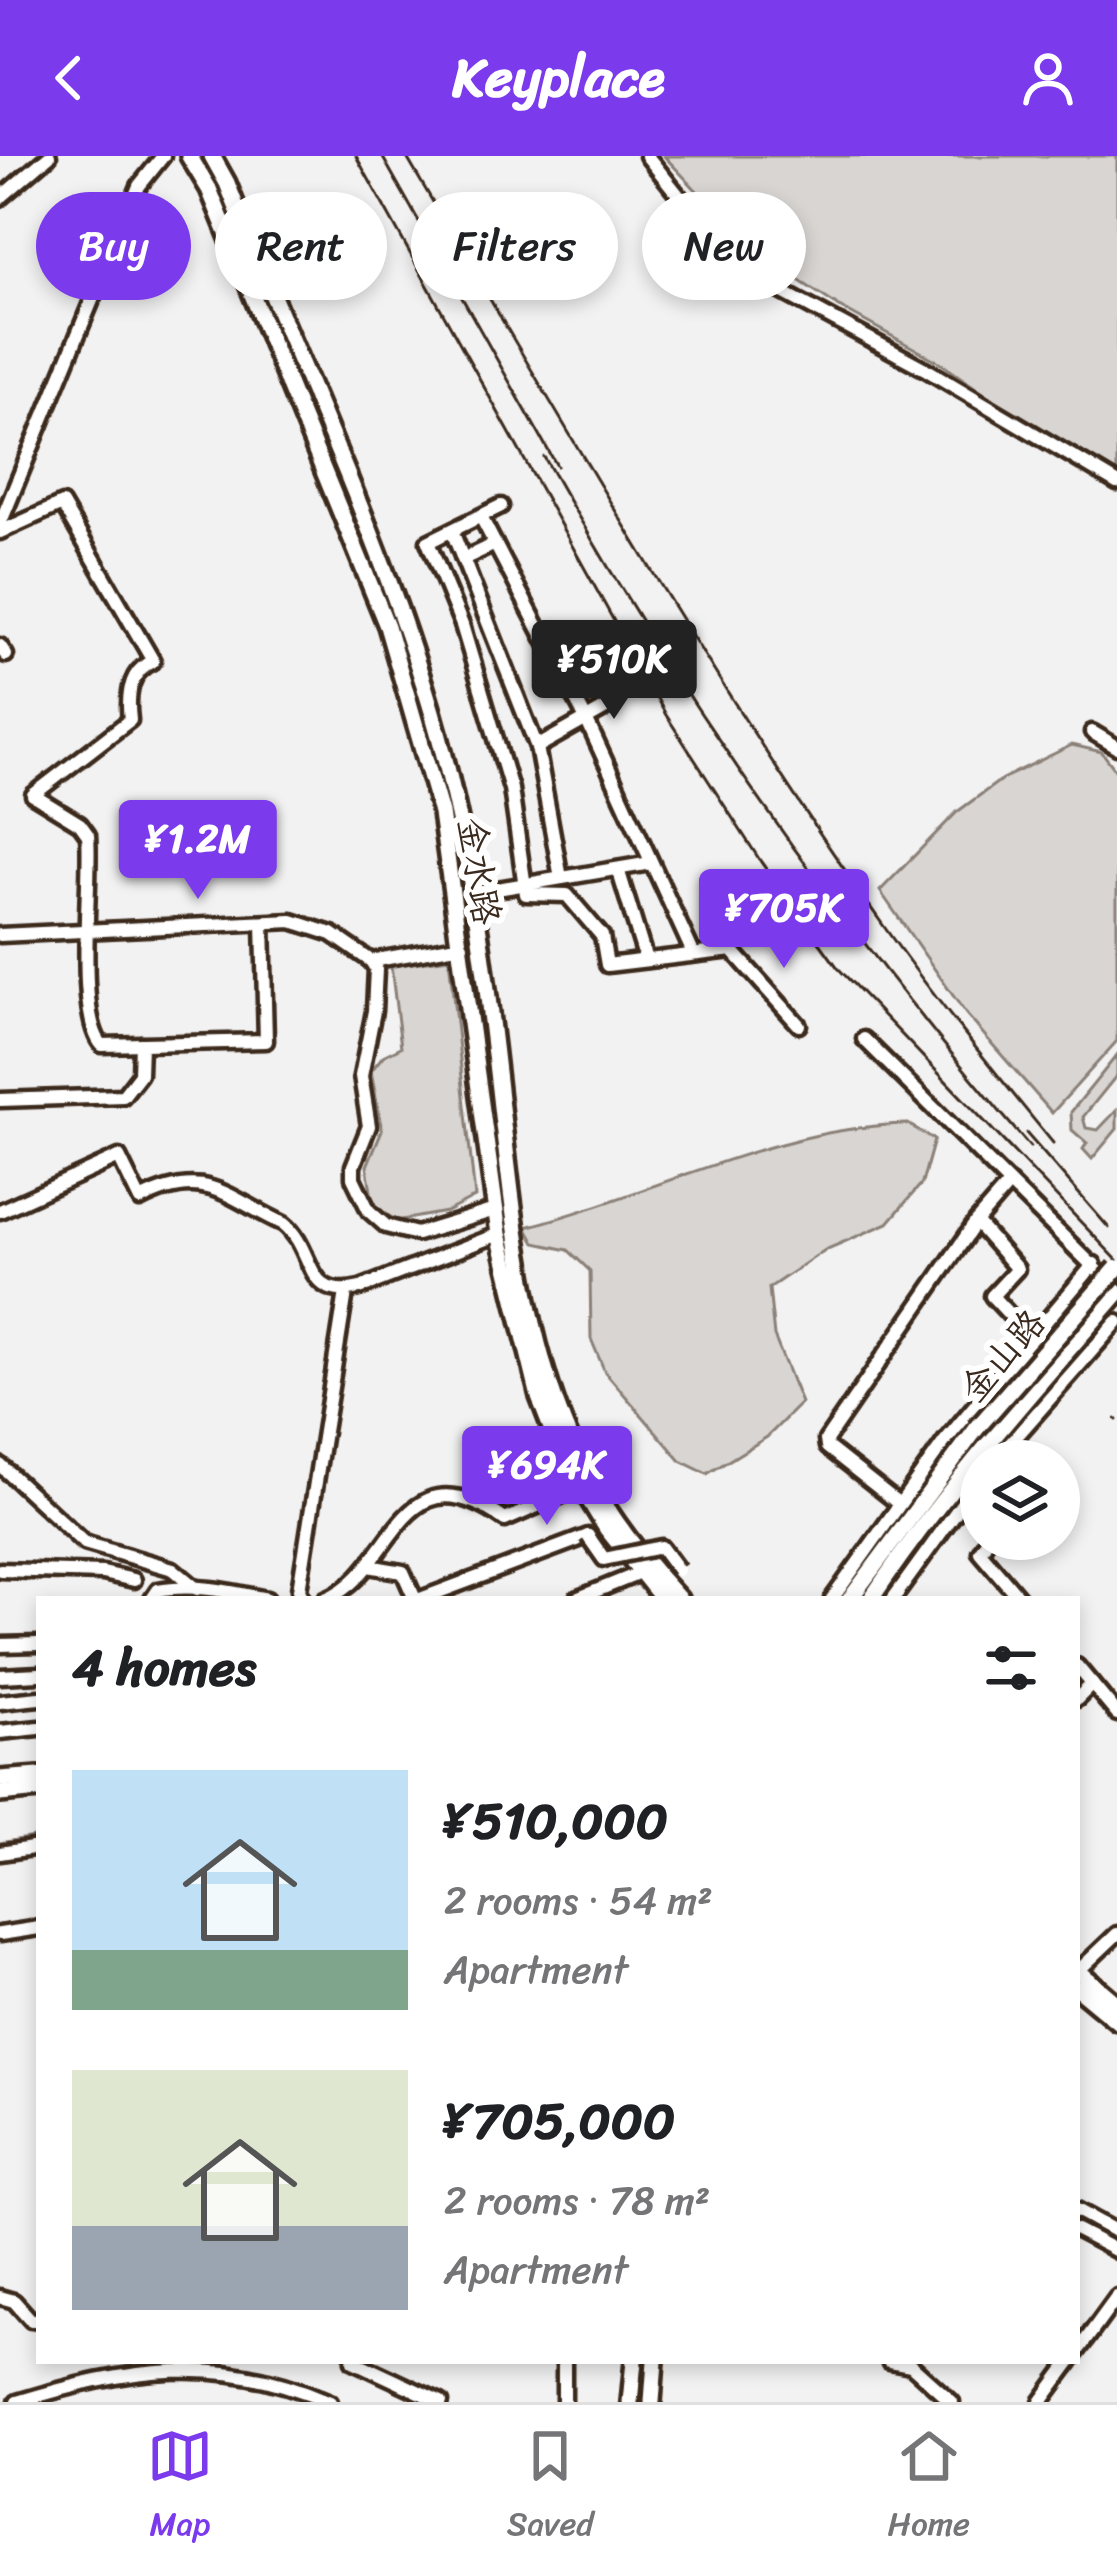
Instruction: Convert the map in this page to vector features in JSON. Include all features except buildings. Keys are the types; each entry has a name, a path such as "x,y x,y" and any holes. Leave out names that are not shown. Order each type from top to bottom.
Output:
{"main road":[{"name":"金水路","path":"189,156 208,189 387,626 441,813 499,1234 539,1397 581,1487 660,1596"},
{"name":"金水路","path":"212,156 227,183 413,649 448,772 473,892 511,1210 538,1347 579,1461 677,1596"},
{"name":"金山路","path":"852,1596 1117,1268"},
{"name":"金山路","path":"873,1596 984,1434 1117,1292"},
{"path":"0,1779 36,1776"},
{"path":"0,1794 36,1790"},
{"path":"1080,1972 1117,2003"},
{"path":"1080,1990 1117,2021"},
{"path":"630,2402 634,2364"},
{"path":"652,2402 655,2364"}],"street":[{"path":"0,198 48,156"},
{"path":"0,528 134,197 148,170 163,156"},
{"path":"647,156 703,226 777,290 927,370 1117,483"},
{"path":"0,528 62,504 153,661 142,666 132,682 130,719 33,795 80,824 88,836 87,995 92,1032 102,1045 266,1041 263,923"},
{"path":"501,506 428,542 462,626 511,789 526,894 567,895 602,936 607,965 732,950 800,1024"},
{"path":"482,517 586,721 694,952"},
{"path":"452,531 537,747 561,878"},
{"path":"464,559 495,544"},
{"path":"537,747 613,704"},
{"path":"1092,732 1117,747"},
{"path":"473,892 651,863"},
{"path":"618,869 646,960"},
{"path":"0,935 263,923 308,923 332,934 376,969 376,997 361,1076 368,1126 353,1166 359,1196 368,1211 400,1233 437,1230 495,1210"},
{"path":"371,961 462,946"},
{"path":"864,1039 1117,1292"},
{"path":"0,1100 123,1096 140,1074 141,1044"},
{"path":"0,1211 119,1157 140,1200 173,1186 207,1185 284,1223 321,1283 336,1292 499,1234"},
{"path":"898,1503 827,1447 826,1440 976,1222 1010,1184"},
{"path":"976,1222 1017,1269 992,1296 1032,1339"},
{"path":"834,1596 898,1503 1094,1264"},
{"path":"302,1596 346,1292"},
{"path":"1013,1440 1117,1322"},
{"path":"0,1465 84,1543 173,1569 196,1589"},
{"path":"330,1596 360,1578 401,1518 425,1502 438,1498 464,1502 505,1520 581,1487"},
{"path":"895,1596 960,1516"},
{"path":"425,1596 588,1536 604,1558 661,1547 683,1566"},
{"path":"987,1560 1017,1596"},
{"path":"368,1566 403,1572 415,1596"},
{"path":"1,1572 103,1573 134,1580"},
{"path":"583,1596 640,1573"},
{"path":"155,1596 163,1588 246,1596"},
{"path":"0,1645 36,1644"},
{"path":"1080,1670 1117,1714"},
{"path":"0,1676 36,1674"},
{"path":"1080,1696 1092,1684"},
{"path":"0,1702 36,1699"},
{"path":"0,1732 36,1728"},
{"path":"0,1853 36,1847"},
{"path":"0,1934 36,1928"},
{"path":"1080,1967 1117,1934"},
{"path":"1080,2212 1117,2232"},
{"path":"1080,2232 1117,2251"},
{"path":"0,2297 14,2301 36,2320"},
{"path":"1080,2348 1117,2297"},
{"path":"360,2364 442,2402"},
{"path":"564,2364 564,2402"},
{"path":"914,2364 952,2402"},
{"path":"1041,2402 1069,2364"},
{"path":"17,2402 98,2379 150,2371 254,2368 330,2402"}],"shaded area":[{"path":"664,156 1117,156 1117,473 806,285 806,192 698,192"},
{"path":"1072,745 1102,752 1117,772 1117,1041 1052,1113 966,1014 880,891 957,812 1002,779"},
{"path":"449,958 475,1197 446,1212 396,1221 373,1205 367,1166 382,1130 371,1071 383,1056 401,1047 391,966"},
{"path":"1117,1055 1117,1075 1083,1117 1086,1128 1098,1130 1117,1110 1117,1129 1092,1159 1083,1149 1087,1143 1072,1130 1071,1112"},
{"path":"908,1124 934,1140 922,1183 888,1223 825,1250 769,1288 774,1336 801,1403 767,1437 707,1474 681,1461 605,1372 591,1339 590,1271 568,1250 535,1243 526,1227 762,1149 858,1128"}],"waterway":[{"path":"0,1843 36,1837"},
{"path":"1080,2221 1117,2240"}],"railway":[{"path":"356,156 666,715 761,862 838,968 1117,1260"},
{"path":"382,156 557,466"},
{"path":"406,156 637,547 820,834 905,956 1053,1143"},
{"path":"544,457 652,638 770,814 896,984 1030,1147"},
{"path":"1026,1133 1109,1228"}]}
